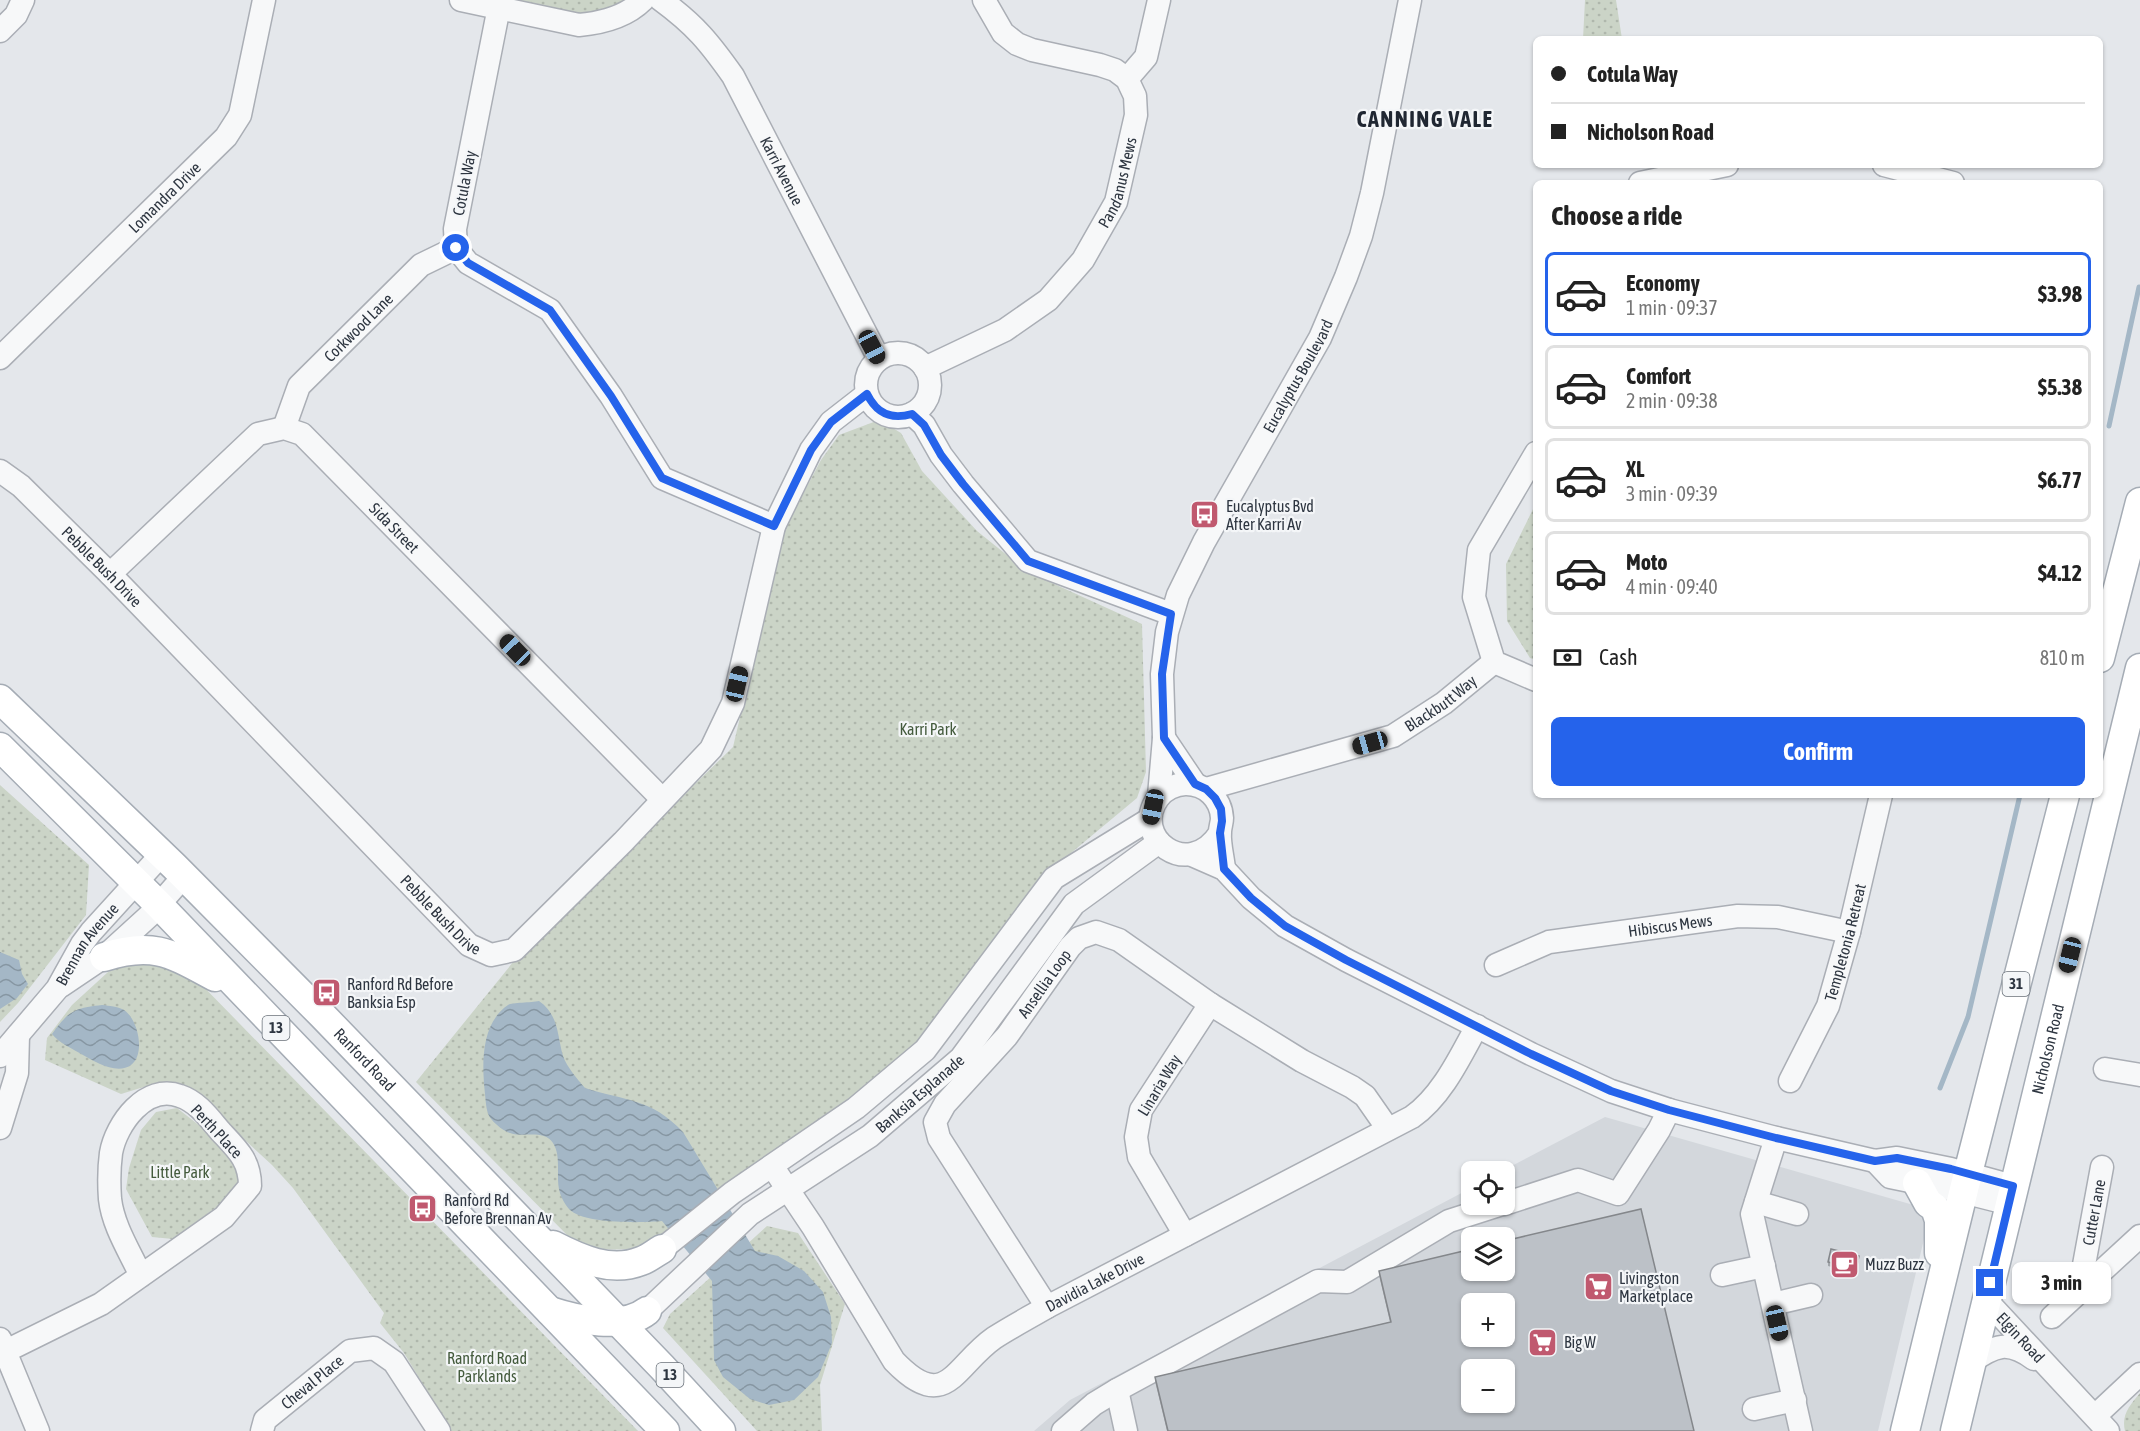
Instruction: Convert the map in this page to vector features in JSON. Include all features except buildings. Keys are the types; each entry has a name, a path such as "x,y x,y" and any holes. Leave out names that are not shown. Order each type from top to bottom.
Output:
{"main road":[{"path":"2103,646 2140,502"},
{"name":"Nicholson Road","path":"1955,1431 2140,668"},
{"name":"Ranford Road","path":"0,699 184,876 538,1238 636,1315"},
{"name":"13","path":"0,747 158,904 665,1431"},
{"name":"31","path":"1905,1431 1940,1284 2064,798"},
{"path":"104,957 154,950 165,952 240,990"},
{"path":"1917,1183 1928,1203 1935,1208 1939,1220 1940,1245 1936,1269 1940,1284"},
{"path":"538,1238 582,1260 616,1266 641,1262 662,1249"},
{"path":"550,1311 599,1322 636,1315"},
{"name":"13","path":"636,1315 652,1356 721,1431"}],"street":[{"path":"0,31 16,15 23,0"},
{"name":"Lomandra Drive","path":"0,358 226,137 240,115 264,0"},
{"path":"461,0 579,25 596,24 613,18 631,10 643,0"},
{"name":"Karri Avenue","path":"661,0 691,23 711,44 733,76 879,359"},
{"path":"984,0 1003,33 1017,44 1032,50 1100,65 1115,70 1127,79 1146,57 1159,0"},
{"name":"Eucalyptus Boulevard","path":"1150,819 1159,796 1164,738 1162,674 1171,614 1203,542 1320,338 1346,276 1361,236 1372,193 1410,0"},
{"name":"Cotula Way","path":"456,248 455,229 499,7"},
{"name":"Pandanus Mews","path":"925,368 1005,330 1048,300 1083,260 1116,202 1136,115 1135,96 1127,79"},
{"path":"1654,180 1712,168"},
{"path":"1896,168 1942,180"},
{"path":"456,248 468,263 550,310 611,396 662,478 774,526"},
{"name":"Corkwood Lane","path":"284,428 299,386 421,265 456,248"},
{"path":"888,354 909,355 925,368 930,388 927,399 912,414 902,417 891,416 880,412 872,404 867,394 867,375 879,359 888,354"},
{"name":"Pebble Bush Drive","path":"0,471 21,486 110,574 469,945 491,955 514,950 623,842 711,749 733,703 774,526 811,450 831,422 867,394"},
{"path":"912,414 924,425 941,455 963,484 1028,561 1171,614"},
{"path":"110,574 258,434 284,428"},
{"name":"Sida Street","path":"284,428 302,434 662,799"},
{"path":"1533,458 1479,550 1474,597 1494,662 1533,679"},
{"name":"Blackbutt Way","path":"1200,787 1279,770 1393,736 1444,703 1494,662"},
{"path":"1164,738 1200,787 1215,798 1221,809 1220,833 1224,869"},
{"name":"Blackbutt Way","path":"1221,809 1279,770"},
{"path":"1159,796 1170,787 1182,784 1200,787"},
{"name":"Templetonia Retreat","path":"1790,1081 1828,1006 1849,932 1880,798"},
{"path":"1150,819 1159,842 1168,850 1180,855 1192,855 1204,850 1213,844 1220,833"},
{"name":"Banksia Esplanade","path":"662,1249 732,1193 856,1108 925,1050 1054,878 1150,819"},
{"name":"Banksia Esplanade","path":"636,1315 750,1214 870,1136 960,1058 1074,904 1159,842"},
{"name":"Brennan Avenue","path":"57,989 82,944 162,854"},
{"path":"1192,855 1224,869 1251,898 1285,926 1346,960 1476,1026 1611,1091 1669,1110 1776,1138 1875,1161 1897,1158 1966,1183 2012,1195"},
{"name":"Brennan Avenue","path":"57,989 104,957 149,916 184,876"},
{"name":"Hibiscus Mews","path":"1496,965 1550,942 1738,916 1778,917 1849,932"},
{"name":"Ansellia Loop","path":"1047,1307 939,1138 935,1122 938,1114 1007,1036 1070,947 1087,933 1096,932 1119,940 1210,1004 1302,1061 1352,1087 1365,1096 1388,1129"},
{"path":"0,1056 57,989"},
{"name":"Linaria Way","path":"1185,1235 1139,1157 1137,1124 1141,1110 1210,1004"},
{"name":"Davidia Lake Drive","path":"772,1166 894,1361 921,1384 932,1385 946,1382 956,1376 994,1338 1047,1307 1426,1107 1461,1055 1476,1026"},
{"path":"0,1128 17,1073 18,1035"},
{"path":"2105,1069 2140,1074"},
{"name":"Perth Place","path":"2,1346 101,1304 141,1276 224,1217 250,1186 250,1171 240,1153 198,1106 180,1095 164,1093 149,1097 136,1107 120,1129 112,1152 110,1201 115,1219 141,1276"},
{"path":"1515,1200 1578,1180 1618,1194 1648,1163 1669,1110"},
{"path":"1776,1138 1752,1214 1802,1431"},
{"path":"1875,1161 1890,1177 1917,1183 1966,1183"},
{"name":"Cutter Lane","path":"2079,1292 2102,1167"},
{"path":"1756,1202 1797,1214"},
{"path":"1063,1431 1094,1404 1116,1390 1318,1281 1347,1282 1449,1221 1468,1215"},
{"name":"Cutter Lane","path":"2052,1317 2140,1236"},
{"path":"1722,1275 1764,1266"},
{"path":"1773,1305 1810,1295"},
{"name":"Elgin Road","path":"1986,1300 2101,1424"},
{"path":"2,1346 38,1431"},
{"name":"Elgin Road","path":"1971,1362 1987,1351 2007,1346 2020,1349 2054,1374"},
{"name":"Cheval Place","path":"262,1431 265,1420 350,1351 374,1348 394,1362 439,1431"},
{"path":"2101,1424 2140,1374"},
{"path":"1116,1390 1126,1431"},
{"path":"1754,1409 1795,1400"}],"shaded area":[{"name":"Livingston Marketplace","path":"1605,1117 1931,1210 1878,1431 1034,1431 1070,1400 1461,1193 1461,1215 1515,1215 1515,1164"}],"green space":[{"path":"493,0 624,0 617,5 587,16"},
{"path":"1585,0 1616,0 1622,36 1583,36"},
{"name":"Karri Park","path":"879,420 901,433 922,471 977,531 1028,572 1142,624 1146,772 1137,798 1047,873 931,1033 851,1108 645,1247 615,1250 597,1248 579,1242 569,1237 416,1082 518,956 733,747 784,530 821,460 839,435"},
{"path":"1533,509 1533,659 1530,658 1507,621 1506,564"},
{"path":"0,785 89,865 86,915 18,1003 0,1022"},
{"name":"Ranford Road Parklands","path":"137,960 195,978 638,1431 451,1431 404,1353 380,1323 384,1313 293,1188 272,1165 195,1094 174,1084 147,1086 121,1094 45,1060 47,1038 72,1005 108,972"},
{"name":"Little Park","path":"177,1108 232,1151 245,1178 218,1206 173,1239 152,1237 126,1189 129,1168 141,1130 156,1112"},
{"path":"767,1226 798,1233 845,1304 820,1385 822,1431 757,1431 663,1328 670,1314"},
{"path":"2140,1393 2140,1431 2125,1431 2125,1415"}],"water":[{"path":"0,952 19,960 22,974 28,984 17,998 0,1009"},
{"path":"539,1001 554,1019 563,1056 572,1073 585,1088 637,1102 671,1121 683,1132 755,1251 778,1256 804,1271 823,1292 831,1317 832,1343 818,1377 794,1400 769,1405 750,1399 723,1377 714,1360 712,1281 662,1221 599,1220 576,1214 568,1208 561,1195 557,1155 553,1143 544,1136 508,1132 490,1118 487,1112 484,1083 484,1059 485,1046 492,1023 508,1005"},
{"path":"102,1005 124,1010 129,1014 136,1028 138,1053 136,1060 125,1068 119,1069 100,1064 66,1046 52,1034 72,1012"}],"waterway":[{"path":"2109,426 2139,287"},
{"path":"1940,1088 1968,1017 2019,798"}],"place":[{"name":"Eucalyptus Bvd After Karri Av","path":"1205,515"},
{"name":"Ranford Rd Before Banksia Esp","path":"326,993"},
{"name":"Ranford Rd Before Brennan Av","path":"423,1209"},
{"name":"Muzz Buzz","path":"1844,1264"},
{"name":"Livingston Marketplace","path":"1598,1287"},
{"name":"Big W","path":"1543,1342"}],"district":[{"name":"CANNING VALE","path":"1425,119"}],"route":[{"path":"456,248 468,263 550,310 611,396 662,478 774,526 811,450 831,422 867,394 872,404 880,412 902,417 912,414 924,425 941,455 963,484 1028,561 1171,614 1163,655 1164,738 1195,784 1206,789 1221,809 1220,833 1224,869 1268,913 1285,926 1346,960 1531,1054 1611,1091 1669,1110 1776,1138 1875,1161 1897,1158 1951,1169 2013,1186 1990,1283"}]}
